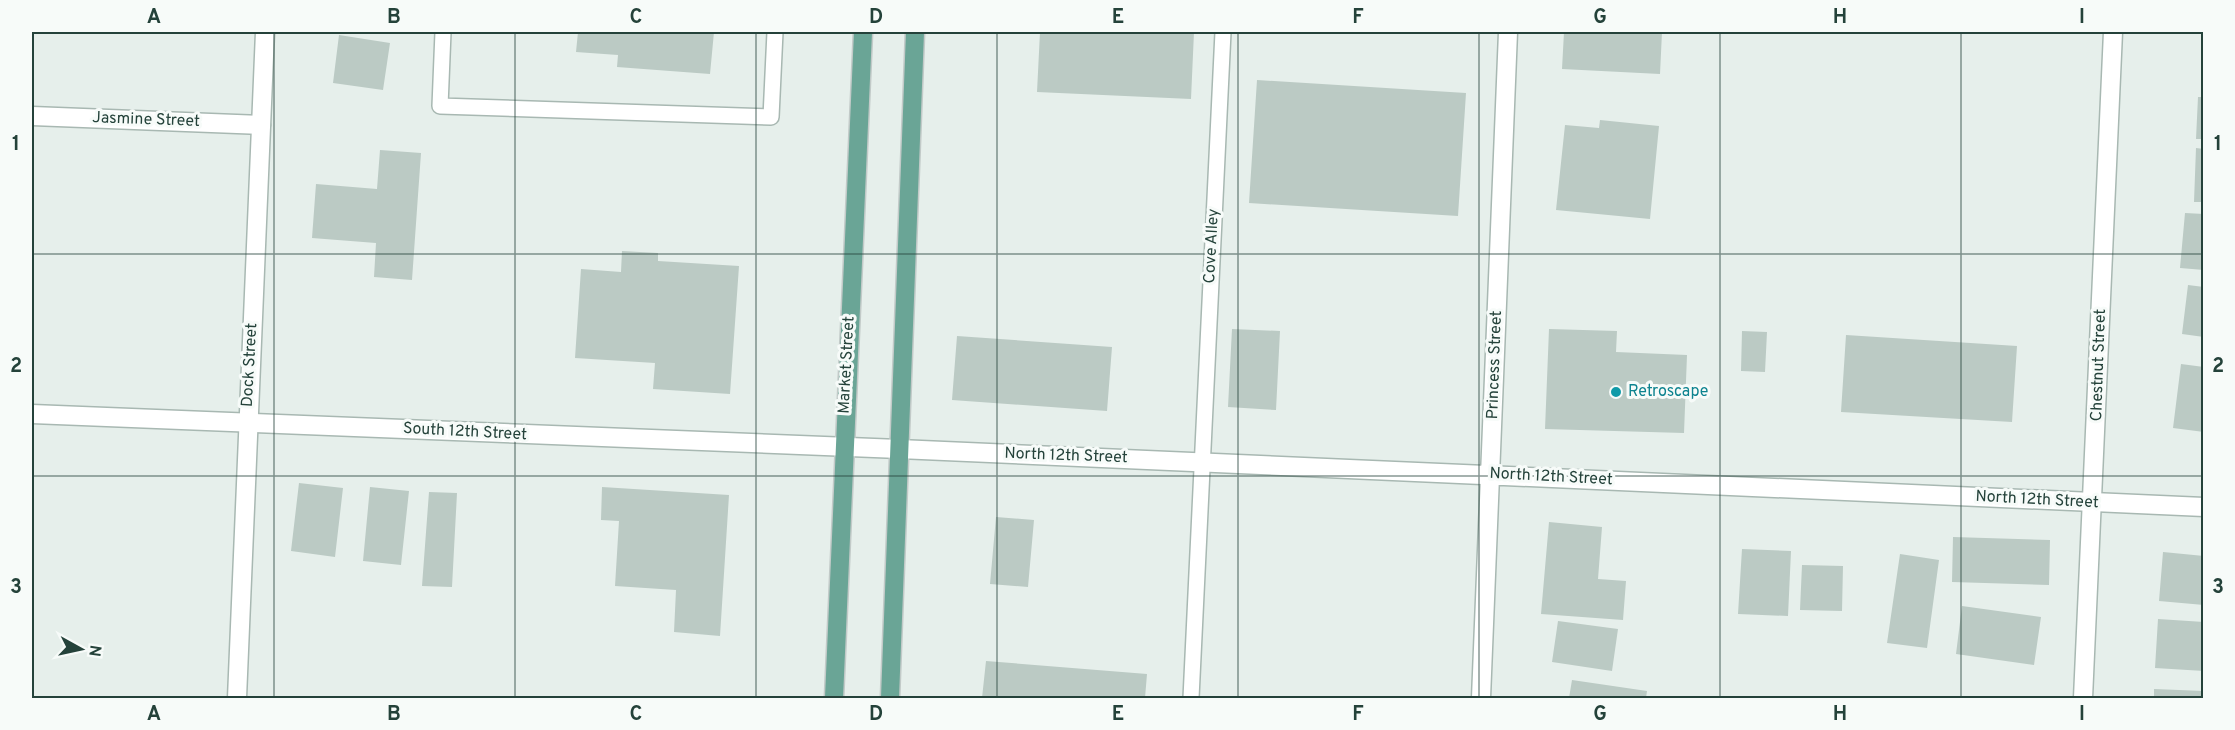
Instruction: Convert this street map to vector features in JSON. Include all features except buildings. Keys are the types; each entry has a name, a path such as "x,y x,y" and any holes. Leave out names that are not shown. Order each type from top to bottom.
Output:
{"main road":[{"name":"Market Street","path":"834,699 843,447 863,32"},
{"path":"890,699 915,32"}],"street":[{"name":"Dock Street","path":"237,699 265,32"},
{"name":"Princess Street","path":"1481,699 1508,32"},
{"name":"Chestnut Street","path":"2083,699 2113,32"},
{"name":"Jasmine Street","path":"32,116 261,124"},
{"name":"South 12th Street","path":"32,414 899,448"},
{"name":"North 12th Street","path":"899,448 2204,507"}],"lane":[{"path":"443,32 440,106 771,117 775,32"},
{"name":"Cove Alley","path":"1191,699 1223,32"}],"place":[{"name":"Retroscape","path":"1616,392"}]}
